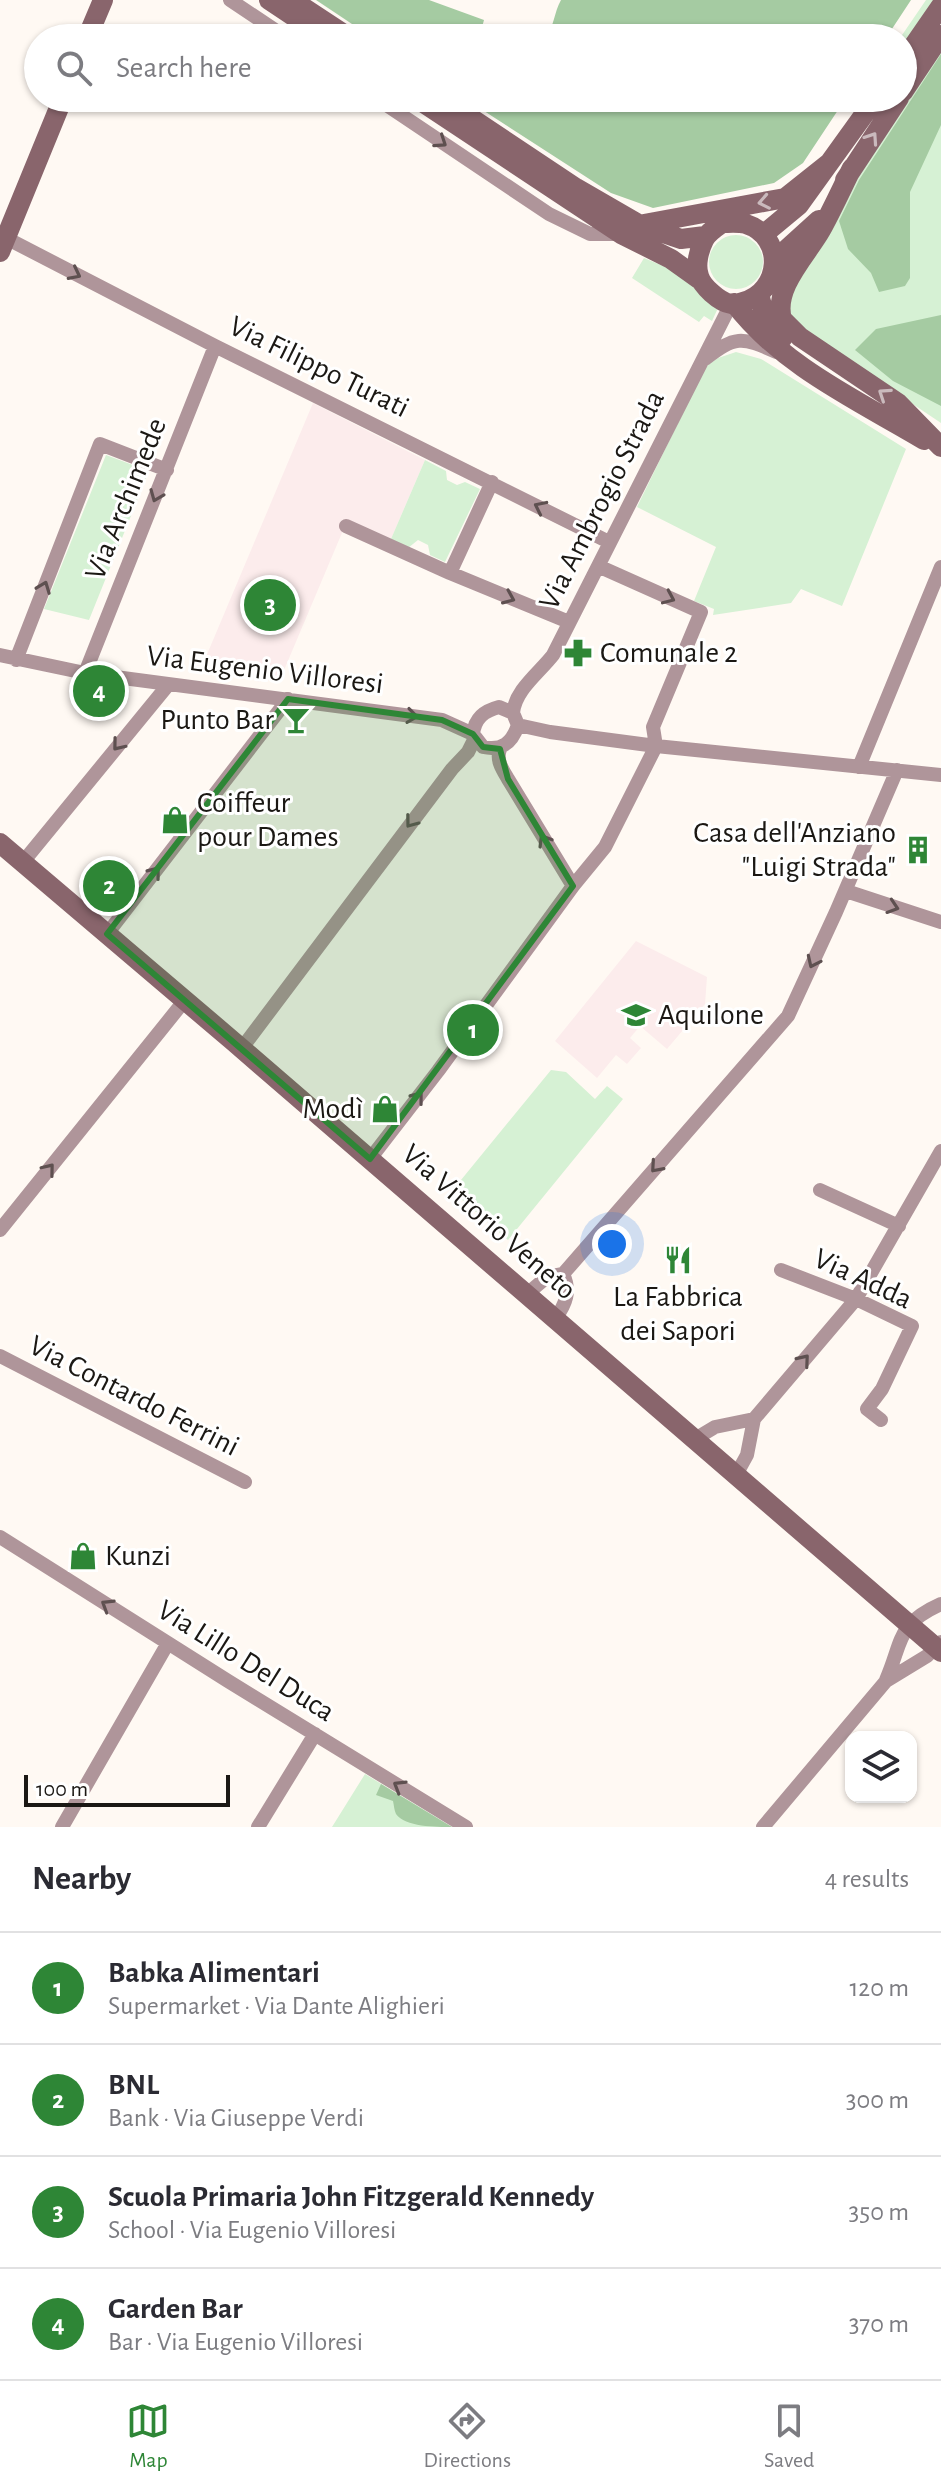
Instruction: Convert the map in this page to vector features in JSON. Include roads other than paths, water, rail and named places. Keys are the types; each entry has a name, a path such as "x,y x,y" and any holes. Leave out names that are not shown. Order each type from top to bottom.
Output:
{"street":[{"path":"93,24 103,0"},
{"path":"230,0 266,24"},
{"path":"269,0 305,24"},
{"path":"292,0 329,24"},
{"path":"917,41 941,6"},
{"path":"917,71 941,35"},
{"path":"3,245 57,112"},
{"path":"397,112 549,214 590,234 631,229 785,198 829,163"},
{"path":"439,112 631,229 681,239 705,236 722,223 746,224 764,234 774,248 775,266"},
{"path":"462,112 576,188 683,266 713,295 732,304 784,356"},
{"path":"764,234 799,205 866,112"},
{"path":"732,304 759,294 769,283 775,266 787,249 819,220 890,112"},
{"path":"852,168 820,231 787,284 780,312 782,319 800,337 898,403 941,449"},
{"path":"699,279 697,261 705,236"},
{"name":"Via Filippo Turati","path":"3,245 215,346 609,542"},
{"path":"759,294 766,321 824,381"},
{"name":"Via Ambrogio Strada","path":"515,719 514,703 553,655 732,304"},
{"path":"701,362 726,343 749,340 784,356 941,449"},
{"name":"Via Archimede","path":"85,673 215,346"},
{"path":"16,660 100,444 167,470"},
{"path":"450,573 492,482"},
{"path":"346,526 569,622"},
{"path":"370,1159 605,847 656,746 653,727 701,612 598,566"},
{"path":"859,767 941,567"},
{"name":"Via Eugenio Villoresi","path":"0,655 85,673 442,720 474,736"},
{"path":"23,862 168,685"},
{"path":"107,934 288,699"},
{"path":"242,1048 452,769 468,752 475,722 484,712 499,707 515,719 550,732 941,775"},
{"path":"515,719 498,755 504,772 573,886"},
{"path":"474,736 483,747 505,745 550,732"},
{"path":"527,1294 547,1277 563,1274 788,1016 897,770"},
{"name":"Via Vittorio Veneto","path":"0,843 939,1647"},
{"path":"846,891 941,922"},
{"path":"0,1230 185,1000"},
{"path":"736,1475 747,1455 754,1419 856,1299 941,1151"},
{"path":"820,1190 899,1226"},
{"name":"Via Adda","path":"781,1270 856,1299 912,1326 882,1389 867,1409 881,1420"},
{"path":"555,1319 566,1301 568,1289 563,1274"},
{"name":"Via Contardo Ferrini","path":"0,1356 245,1482"},
{"path":"695,1439 715,1427 754,1419"},
{"name":"Via Lillo Del Duca","path":"0,1537 466,1827"},
{"path":"886,1681 897,1647 909,1624 921,1613 941,1604"},
{"path":"62,1827 168,1643"},
{"path":"763,1827 886,1681 939,1647"},
{"path":"258,1827 315,1734"}],"place":[{"name":"Scuola Primaria John Fitzgerald Kennedy","path":"270,605"},
{"name":"Comunale 2","path":"578,653"},
{"name":"Garden Bar","path":"99,691"},
{"name":"Punto Bar","path":"296,720"},
{"name":"Coiffeur pour Dames","path":"175,820"},
{"name":"Casa dell'Anziano \"Luigi Strada\"","path":"918,850"},
{"name":"BNL","path":"109,886"},
{"name":"Aquilone","path":"636,1015"},
{"name":"Babka Alimentari","path":"473,1030"},
{"name":"Modì","path":"385,1109"},
{"name":"La Fabbrica dei Sapori","path":"678,1260"},
{"name":"Kunzi","path":"83,1556"}]}
